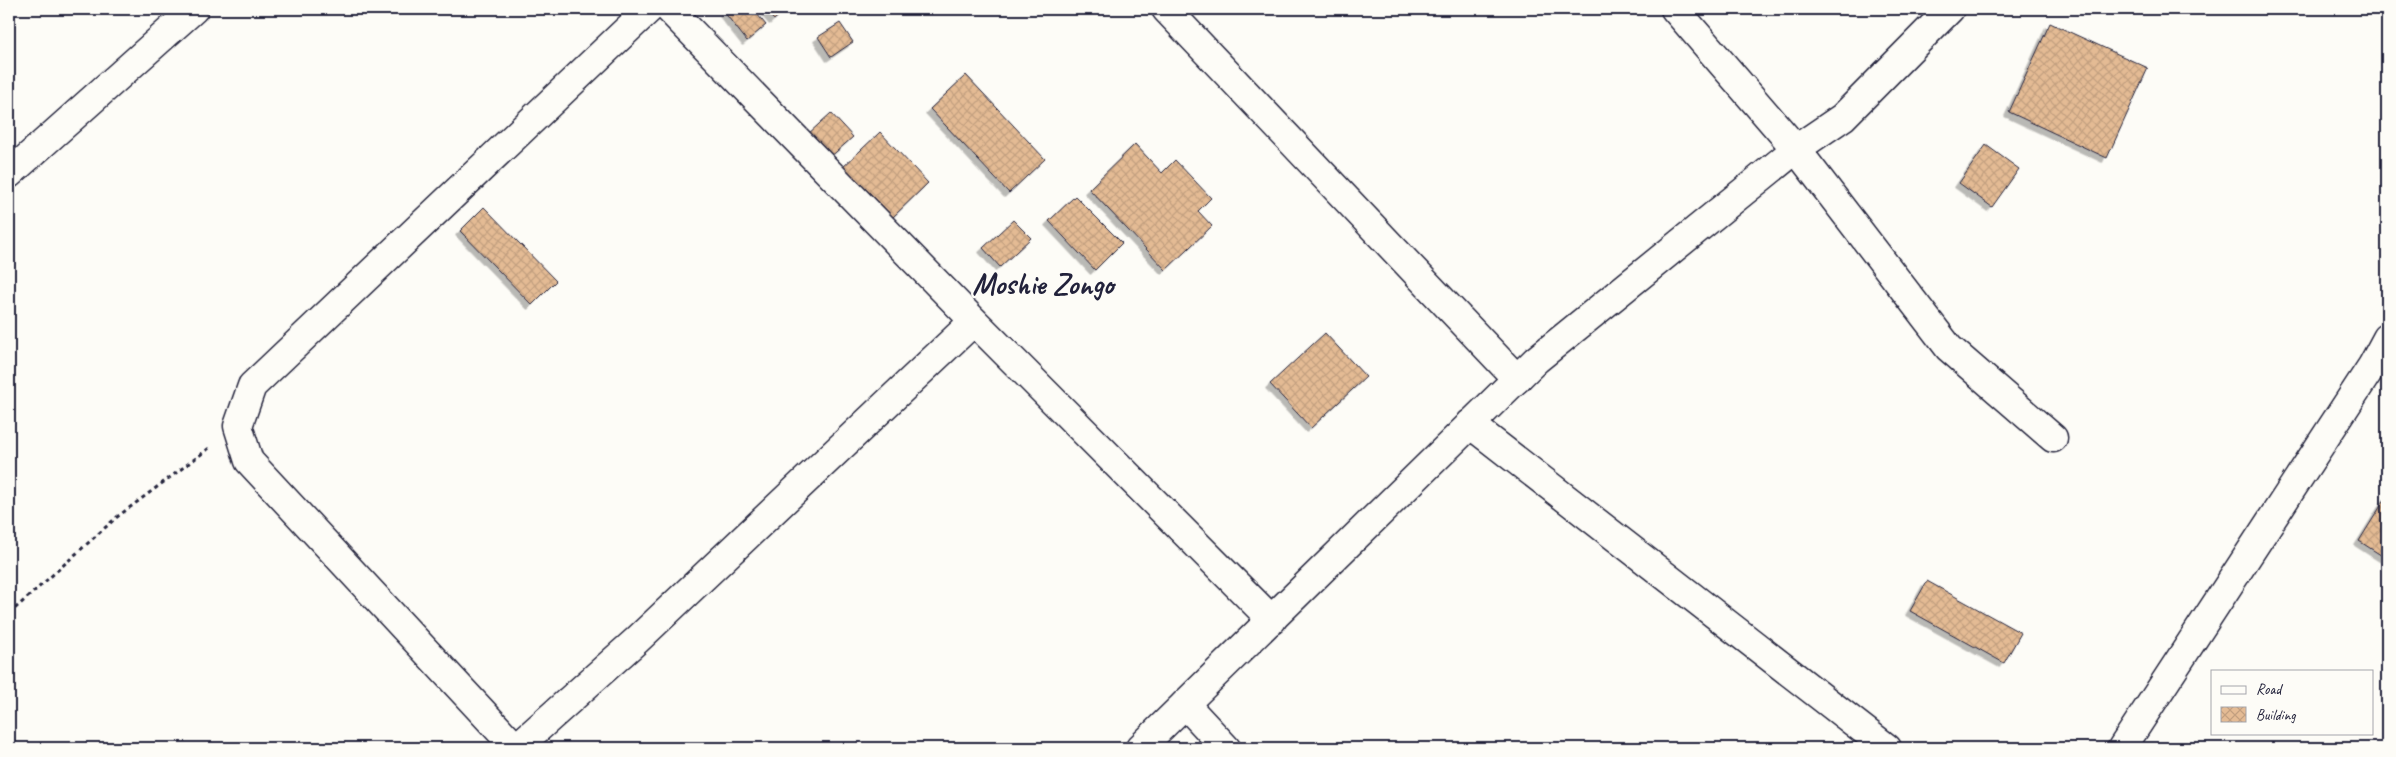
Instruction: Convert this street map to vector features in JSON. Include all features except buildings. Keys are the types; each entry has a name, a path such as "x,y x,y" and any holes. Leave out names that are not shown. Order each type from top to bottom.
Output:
{"street":[{"path":"9,174 194,9"},
{"path":"649,9 252,386 238,426 249,461 516,748 637,640 974,321"},
{"path":"669,9 974,321 1272,620"},
{"path":"1166,9 1517,379"},
{"path":"1675,9 1796,149 1949,348 2053,438"},
{"path":"1140,748 1536,360 1796,149 1843,117 1950,9"},
{"path":"2122,748 2372,366 2387,338"},
{"path":"1470,424 1887,748"},
{"path":"1185,704 1226,748"}],"path":[{"path":"9,614 117,516 238,426"}],"district":[{"name":"Moshie Zongo","path":"1043,284"}]}
